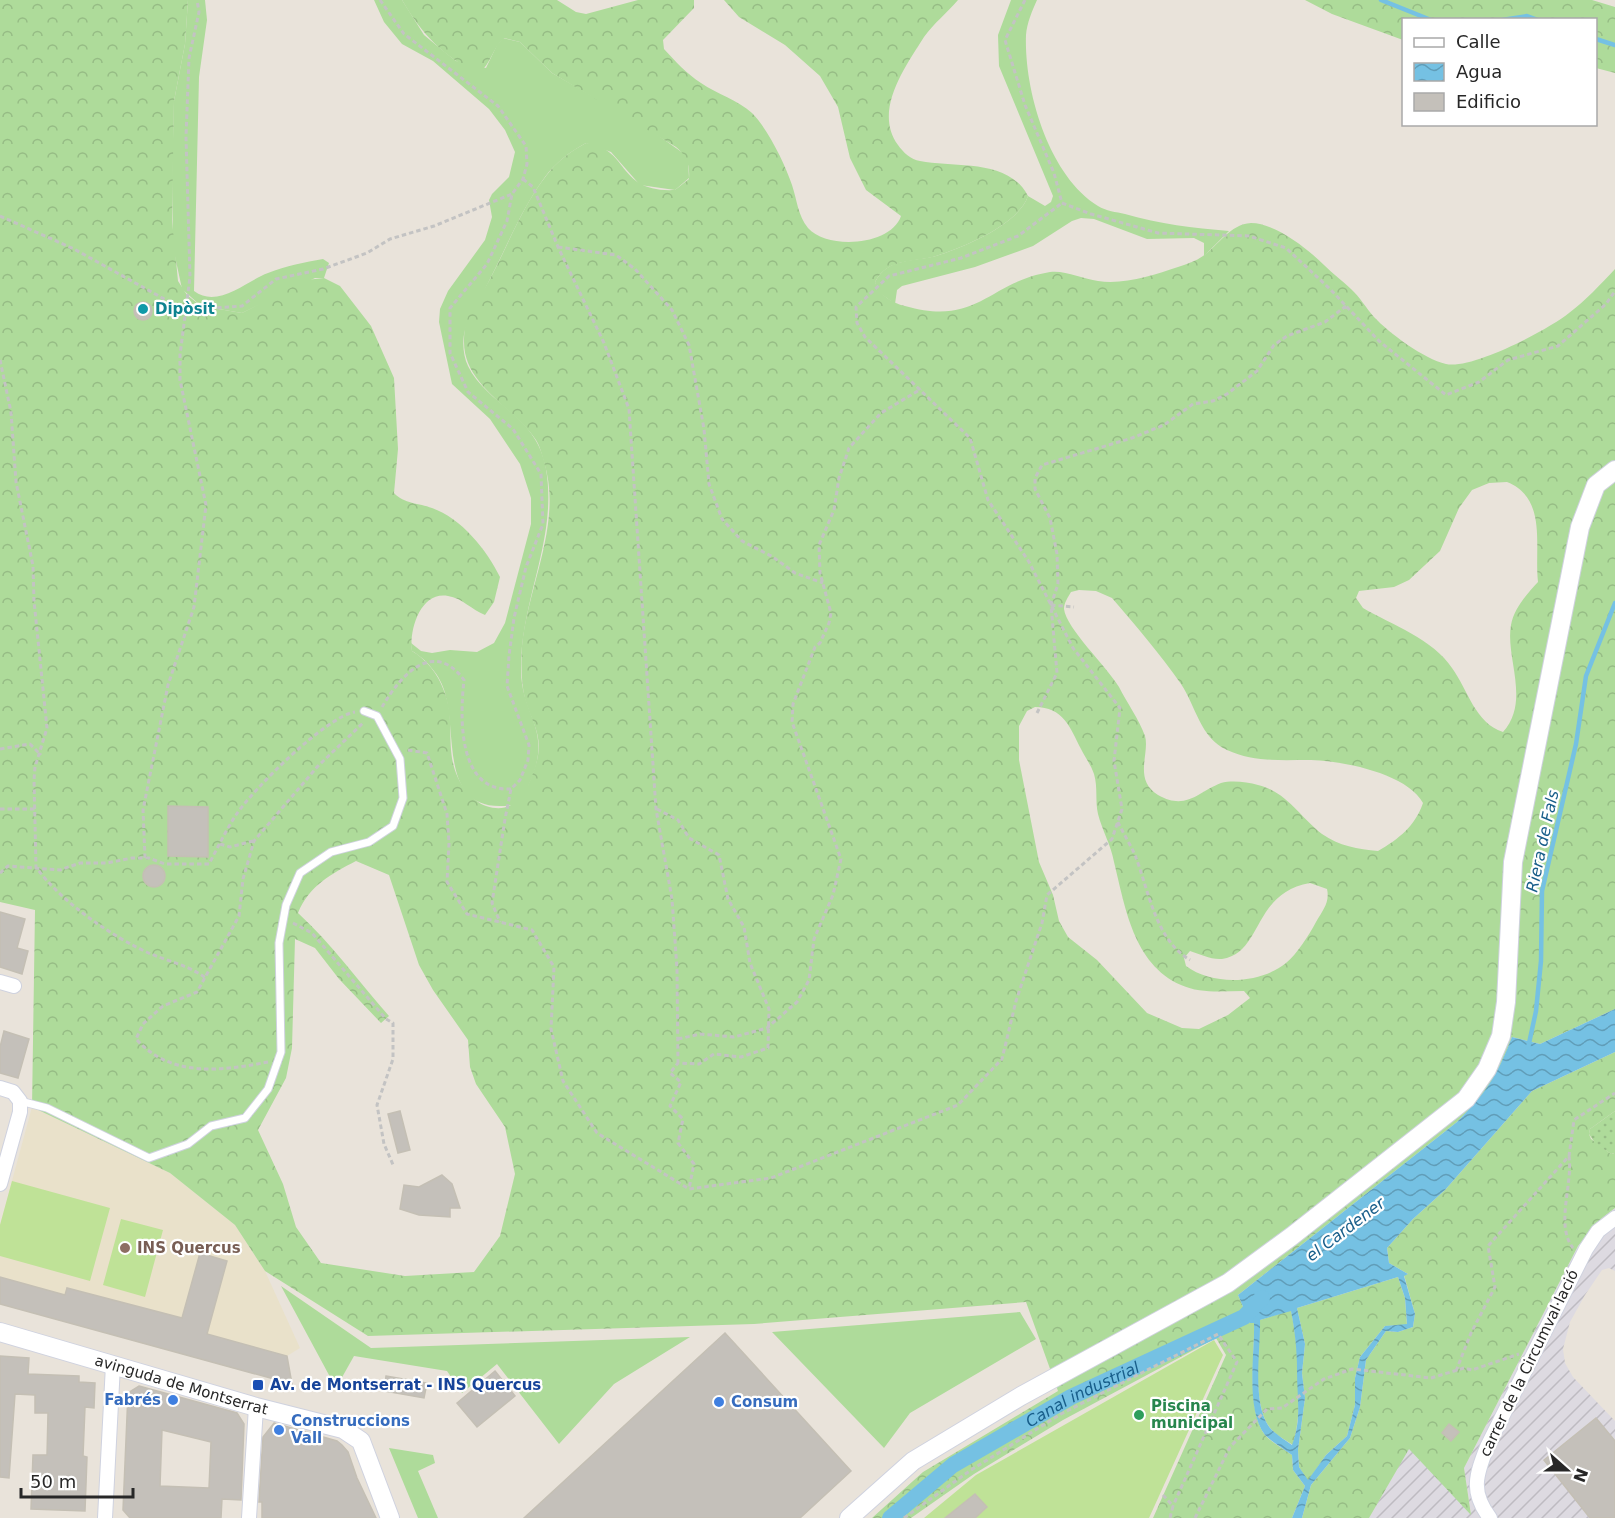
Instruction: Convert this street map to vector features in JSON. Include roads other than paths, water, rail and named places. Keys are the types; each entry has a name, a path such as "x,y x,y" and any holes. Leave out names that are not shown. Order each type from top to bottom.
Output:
{"street":[{"path":"849,1518 914,1461 1021,1396 1228,1283 1292,1236 1466,1098 1487,1069 1500,1036 1506,1002 1512,862 1580,527 1596,485 1615,470"},
{"path":"0,1184 20,1112 11,1094"},
{"name":"carrer de la Circumval·lació","path":"1490,1518 1477,1495 1476,1474 1581,1259 1598,1231 1615,1218"},
{"name":"avinguda de Montserrat","path":"0,1332 256,1407 343,1429 361,1441 390,1518"},
{"path":"105,1518 113,1365"},
{"path":"249,1518 256,1407"}],"lane":[{"path":"11,1094 47,1108 150,1158 188,1144 211,1126 245,1118 268,1089 281,1052 279,943 286,905 300,873 331,852 369,842 393,826 403,798 400,759 377,716 364,711"}],"water":[{"name":"el Cardener","path":"1615,1009 1615,1052 1532,1091 1445,1190 1413,1219 1387,1248 1389,1263 1408,1274 1404,1276 1415,1314 1413,1327 1398,1332 1386,1331 1366,1360 1360,1407 1350,1438 1311,1485 1302,1518 1292,1518 1305,1486 1293,1470 1292,1455 1265,1435 1259,1424 1255,1411 1252,1380 1254,1323 1250,1323 1238,1295 1457,1122 1490,1083 1512,1037 1540,1044","holes":["1398,1277 1405,1298 1407,1324 1385,1326 1360,1357 1355,1378 1355,1405 1347,1436 1326,1455 1308,1480 1299,1467 1298,1450 1305,1398 1302,1373 1305,1344 1297,1308","1291,1311 1295,1334 1298,1408 1297,1426 1292,1445 1273,1431 1266,1421 1261,1409 1258,1378 1260,1320"]}],"waterway":[{"path":"1381,0 1426,18"},
{"path":"1514,18 1527,16 1532,18"},
{"path":"1597,39 1615,45"},
{"name":"Riera de Fals","path":"1528,1048 1536,1011 1541,961 1542,891 1576,744 1586,676 1615,603"},
{"name":"Canal industrial","path":"890,1518 953,1465 1071,1397 1244,1317 1262,1298"}],"place":[{"name":"Dipòsit","path":"143,309"},
{"name":"INS Quercus","path":"125,1248"},
{"name":"Av. de Montserrat - INS Quercus","path":"258,1385"},
{"name":"Fabrés","path":"173,1400"},
{"name":"Consum","path":"719,1402"},
{"name":"Piscina municipal","path":"1139,1415"},
{"name":"Construccions Vall","path":"279,1430"}]}
